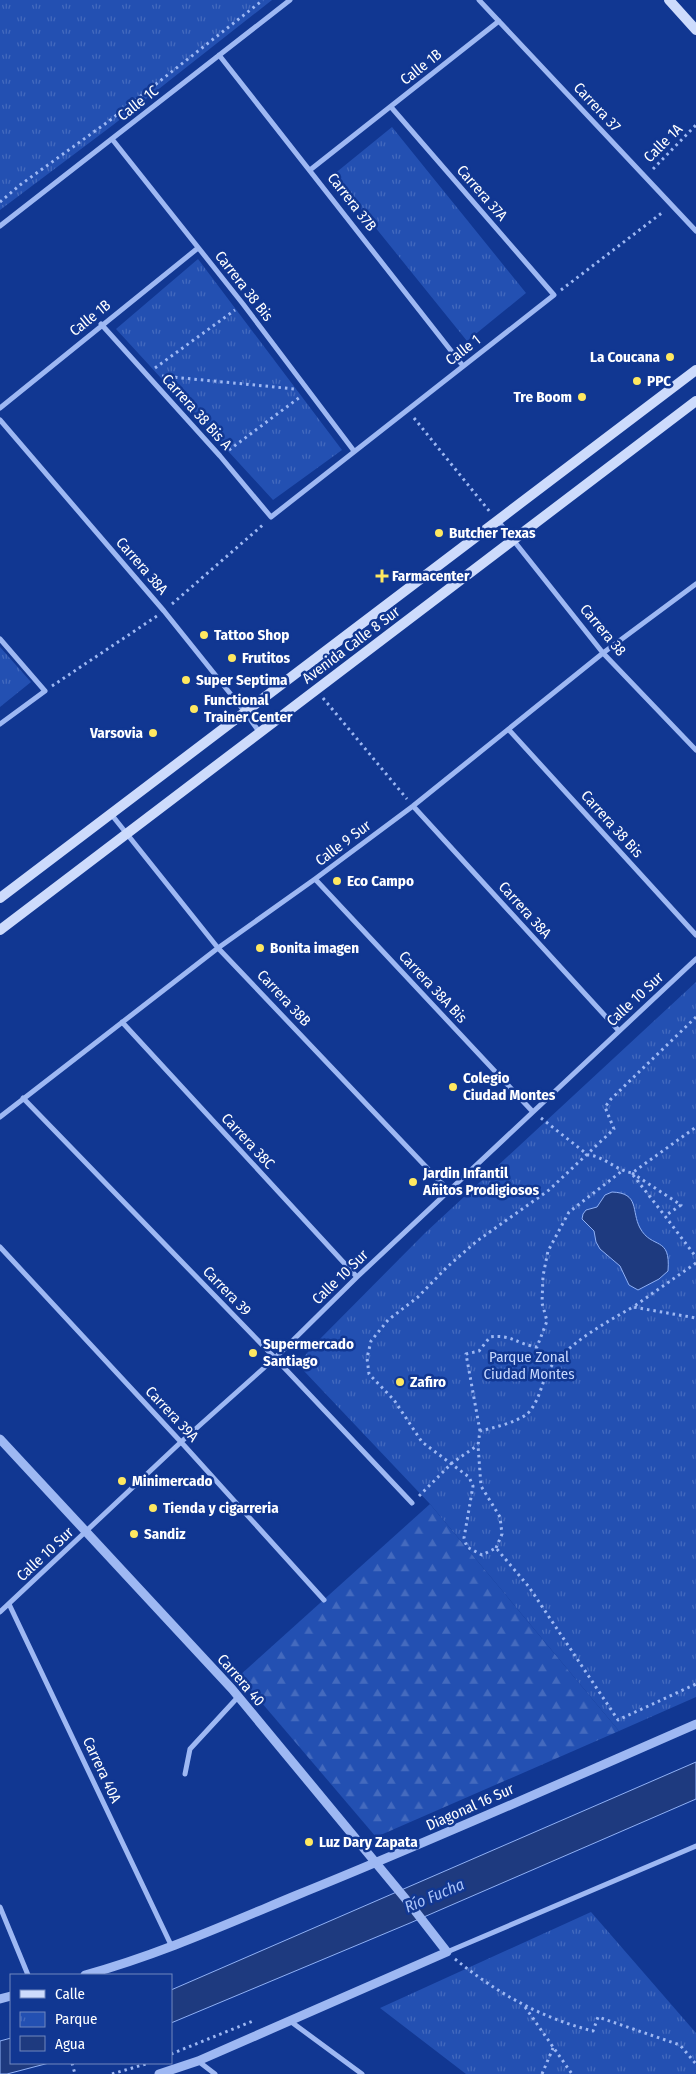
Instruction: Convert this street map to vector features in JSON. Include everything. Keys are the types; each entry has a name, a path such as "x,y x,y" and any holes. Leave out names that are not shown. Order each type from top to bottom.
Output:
{"main road":[{"path":"669,0 696,30"},
{"name":"Avenida Calle 8 Sur","path":"0,898 696,370"},
{"name":"Avenida Calle 8 Sur","path":"0,930 696,402"}],"street":[{"name":"Calle 1C","path":"0,226 290,0"},
{"name":"Carrera 37","path":"479,0 696,231"},
{"name":"Calle 1B","path":"310,170 499,21"},
{"name":"Carrera 37B","path":"219,56 463,366"},
{"name":"Carrera 37A","path":"391,107 554,295"},
{"name":"Carrera 38 Bis","path":"112,139 243,304 354,451"},
{"name":"Calle 1B","path":"0,408 198,248"},
{"name":"Calle 1","path":"272,518 407,409 554,295"},
{"name":"Carrera 38 Bis A","path":"102,324 220,456 272,518"},
{"name":"Carrera 38A","path":"0,420 164,611 260,733"},
{"name":"Carrera 38","path":"498,520 603,653 696,750"},
{"name":"Calle 9 Sur","path":"0,1117 218,948 316,879 413,806 603,653 696,584"},
{"path":"0,639 45,691 0,724"},
{"name":"Carrera 38 Bis","path":"509,730 696,935"},
{"name":"Carrera 38A","path":"413,806 619,1031"},
{"name":"Carrera 38B","path":"111,814 218,948 449,1191"},
{"name":"Carrera 38A Bis","path":"316,879 533,1112"},
{"name":"Calle 10 Sur","path":"0,1612 275,1358 357,1277 696,958"},
{"name":"Carrera 38C","path":"122,1022 357,1277"},
{"name":"Carrera 39","path":"23,1098 275,1358 412,1503"},
{"name":"Carrera 39A","path":"0,1247 182,1442 324,1600"},
{"name":"Carrera 40","path":"0,1439 238,1696 447,1952"},
{"name":"Carrera 40A","path":"9,1604 172,1947"},
{"path":"184,1774 190,1749 238,1696"},
{"name":"Diagonal 16 Sur","path":"89,1974 122,1965 172,1947 376,1863 696,1724"},
{"path":"159,2074 198,2061 696,1846"},
{"path":"0,1908 28,1974"},
{"path":"290,2020 362,2074"},
{"path":"198,2061 215,2074"}],"path":[{"path":"0,202 20,185 109,121 263,0"},
{"name":"Calle 1A","path":"645,177 696,125"},
{"path":"554,295 672,206"},
{"path":"146,375 243,304"},
{"path":"146,375 308,390"},
{"path":"220,456 308,390"},
{"path":"407,409 498,520"},
{"path":"317,690 413,806"},
{"path":"622,1171 569,1212 548,1251 543,1276 542,1303 547,1321 536,1347 526,1345 504,1335 490,1337 479,1351 466,1354 480,1431 478,1445 481,1486 500,1517 502,1534 496,1548 482,1555 467,1547 464,1538 473,1486 469,1477 422,1442 394,1400 369,1374 367,1358 371,1341 388,1320 418,1297 462,1254 549,1190 588,1155 614,1129 605,1108 611,1099 696,1017"},
{"path":"533,1112 588,1155 596,1155 622,1171 632,1173 681,1205 665,1216"},
{"path":"632,1173 696,1127"},
{"path":"632,1173 696,1257"},
{"path":"480,1431 499,1426 528,1414 538,1397 542,1382 553,1364 574,1344 599,1326 633,1307 696,1263"},
{"path":"633,1307 696,1318"},
{"path":"412,1503 452,1463 478,1445"},
{"path":"496,1548 529,1586 618,1720 696,1684"},
{"path":"447,1952 480,1979 524,2006 566,2024 593,2031 598,2017 680,2046 696,2064"},
{"path":"524,2006 572,2074"},
{"path":"542,2074 553,2047"},
{"path":"73,2064 75,2074"},
{"path":"112,2074 146,2064"}],"green space":[{"path":"0,0 272,0 113,125 0,210"},
{"path":"392,127 526,293 467,341 333,175"},
{"path":"198,259 342,450 273,500 116,329"},
{"path":"0,647 31,682 0,707"},
{"name":"Parque Zonal Ciudad Montes","path":"696,982 696,1697 619,1731 430,1504 304,1371 302,1359 425,1233"},
{"path":"430,1504 619,1731 376,1837 239,1676"},
{"path":"591,1912 696,2033 696,2074 466,2074 380,2008"}],"water":[{"path":"612,1192 621,1193 631,1199 640,1228 645,1235 664,1247 667,1252 668,1271 659,1279 638,1290 629,1285 620,1266 600,1249 596,1242 594,1231 582,1219 586,1210 597,1207 605,1195"},
{"name":"Río Fucha","path":"696,1762 696,1799 410,1923 172,2023 172,1990"},
{"path":"10,2038 10,2064 45,2064 7,2074 0,2074 0,2041"}],"place":[{"name":"La Coucana","path":"670,357"},
{"name":"PPC","path":"637,381"},
{"name":"Tre Boom","path":"582,397"},
{"name":"Butcher Texas","path":"439,533"},
{"name":"Farmacenter","path":"382,576"},
{"name":"Tattoo Shop","path":"204,635"},
{"name":"Frutitos","path":"232,658"},
{"name":"Super Septima","path":"186,680"},
{"name":"Functional Trainer Center","path":"194,709"},
{"name":"Varsovia","path":"153,733"},
{"name":"Eco Campo","path":"337,881"},
{"name":"Bonita imagen","path":"260,948"},
{"name":"Colegio Ciudad Montes","path":"453,1087"},
{"name":"Jardin Infantil Añitos Prodigiosos","path":"413,1182"},
{"name":"Supermercado Santiago","path":"253,1353"},
{"name":"Zafiro","path":"400,1382"},
{"name":"Minimercado","path":"122,1481"},
{"name":"Tienda y cigarreria","path":"153,1508"},
{"name":"Sandiz","path":"134,1534"},
{"name":"Luz Dary Zapata","path":"309,1842"}]}
